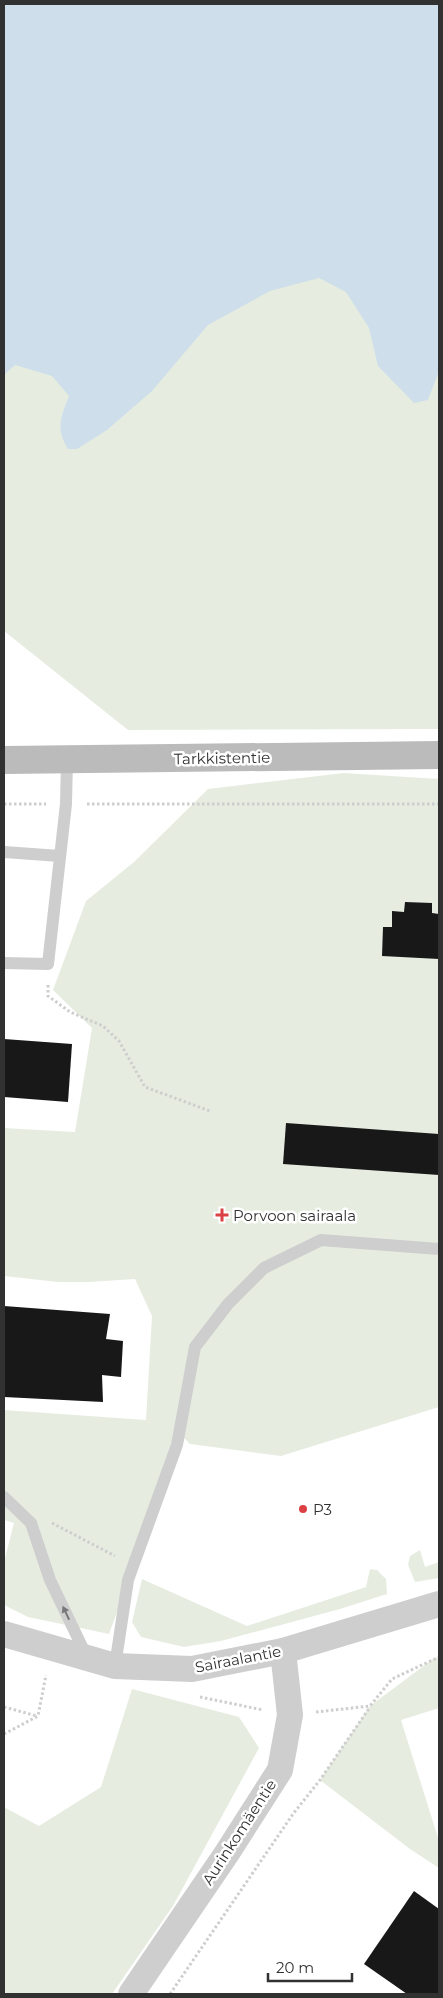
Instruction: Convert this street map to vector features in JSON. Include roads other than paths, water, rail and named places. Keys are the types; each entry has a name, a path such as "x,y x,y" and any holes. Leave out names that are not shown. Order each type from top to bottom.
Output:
{"street":[{"name":"Tarkkistentie","path":"4,760 439,755"},
{"name":"Sairaalantie","path":"4,1634 115,1666 192,1669 282,1651 439,1604"},
{"name":"Aurinkomäentie","path":"131,1994 227,1853 280,1770 290,1715 282,1651"}],"lane":[{"path":"4,963 48,964 66,804 67,760"},
{"path":"4,852 60,856"},
{"path":"115,1666 128,1580 177,1445 195,1347 228,1304 264,1268 321,1240 439,1249"},
{"path":"4,1498 31,1524 50,1580 86,1657"}],"water":[{"path":"4,4 439,4 439,371 428,400 414,403 378,366 369,328 346,292 319,278 270,291 208,325 152,391 107,430 77,449 68,449 60,429 69,396 52,376 15,365 4,375"}],"place":[{"name":"Porvoon sairaala","path":"222,1215"},
{"name":"P3","path":"303,1509"}]}
